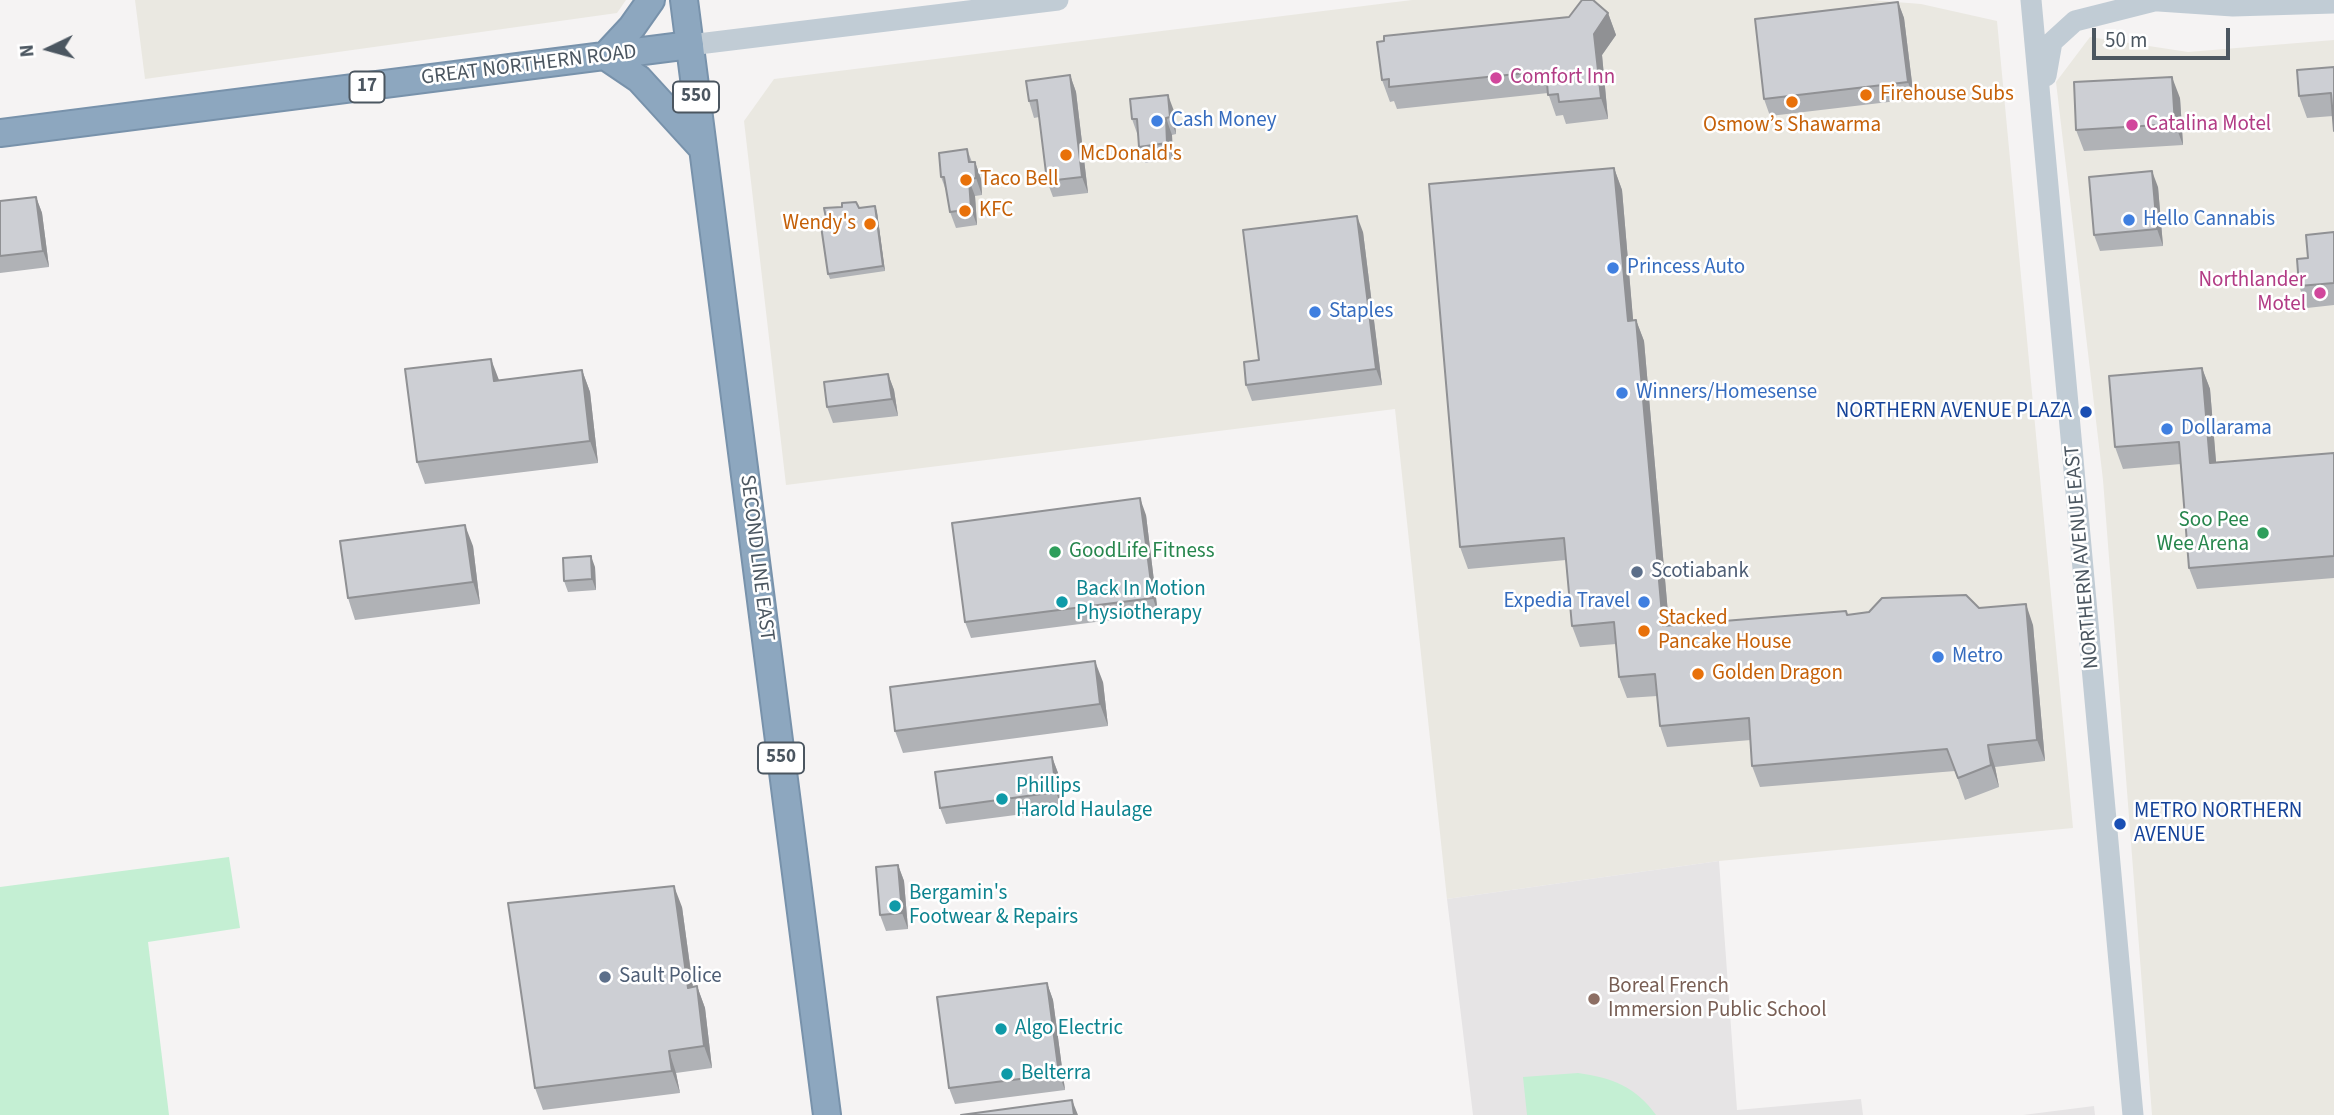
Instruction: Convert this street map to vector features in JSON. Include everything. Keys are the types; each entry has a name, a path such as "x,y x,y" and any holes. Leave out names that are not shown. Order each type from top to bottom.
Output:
{"highway":[{"path":"652,0 605,56 639,79 703,149"},
{"name":"SECOND LINE EAST","path":"684,0 827,1115"},
{"name":"GREAT NORTHERN ROAD","path":"0,133 690,45"}],"street":[{"name":"GREAT NORTHERN ROAD","path":"690,45 1058,0"},
{"name":"NORTHERN AVENUE EAST","path":"2031,0 2133,1115"},
{"path":"2041,106 2052,42 2075,21 2149,1 2233,6 2334,3"}],"shaded area":[{"path":"135,0 626,0 617,13 145,79"},
{"path":"1412,0 1871,0 1921,4 1997,21 2073,828 1719,861 1447,899 1395,409 786,485 744,121 774,79"},
{"path":"2090,37 2188,52 2334,40 2334,1115 2152,1115 2103,480 2056,82"},
{"name":"Boreal French Immersion Public School","path":"1719,861 1737,1110 1861,1099 1863,1115 1473,1115 1447,899"},
{"path":"2094,1106 2095,1115 2023,1115"}],"green space":[{"path":"229,857 240,928 148,942 169,1115 0,1115 0,887"},
{"path":"1578,1073 1622,1085 1640,1097 1656,1115 1527,1115 1523,1077"}],"building":[{"path":"1582,0 1593,0 1608,13 1594,34 1601,98 1559,102 1558,94 1548,95 1546,71 1389,87 1389,79 1382,80 1377,42 1384,41 1384,36 1569,17"},
{"path":"1898,2 1908,82 1764,99 1755,19"},
{"path":"2334,67 2334,131 2331,93 2299,96 2297,70"},
{"name":"McDonald's","path":"1070,75 1082,177 1047,181 1037,100 1029,101 1026,81"},
{"path":"2172,77 2175,124 2076,130 2074,82"},
{"path":"1168,95 1170,117 1166,118 1167,143 1139,147 1137,119 1132,119 1130,99"},
{"path":"967,149 969,162 975,162 976,178 969,180 971,209 950,212 944,177 941,177 939,153"},
{"path":"1614,168 1628,321 1636,320 1663,626 1846,611 1847,615 1869,612 1882,598 1966,595 1979,608 2026,604 2037,740 1988,745 1991,765 1958,778 1947,749 1752,766 1749,718 1660,726 1655,674 1619,677 1614,622 1572,626 1564,538 1460,547 1429,184"},
{"name":"Hello Cannabis","path":"2152,171 2157,229 2094,235 2089,177"},
{"path":"36,197 43,251 0,256 0,201"},
{"path":"856,202 859,208 875,206 883,266 828,274 820,219 826,218 824,208 842,207 842,203"},
{"name":"Staples","path":"1357,216 1376,369 1246,385 1244,362 1259,360 1243,230"},
{"path":"2334,232 2334,283 2299,286 2297,259 2308,258 2306,235"},
{"path":"491,359 494,381 582,370 590,441 417,462 405,369"},
{"path":"2202,368 2210,463 2334,453 2334,556 2189,568 2179,442 2115,447 2109,376"},
{"path":"888,374 892,399 827,407 824,382"},
{"path":"1140,498 1153,598 965,622 952,523"},
{"path":"465,525 473,582 348,598 340,541"},
{"path":"591,556 592,579 564,581 563,558"},
{"path":"1095,661 1100,704 895,731 890,687"},
{"path":"1052,757 1056,792 940,808 935,772"},
{"path":"898,865 902,913 880,915 876,867"},
{"path":"674,886 688,988 697,986 704,1046 669,1051 672,1071 535,1088 508,903"},
{"path":"1047,983 1059,1074 949,1088 937,997"},
{"path":"1072,1100 1074,1115 961,1115"}],"place":[{"name":"Comfort Inn","path":"1496,78"},
{"name":"Firehouse Subs","path":"1866,95"},
{"name":"Osmow’s Shawarma","path":"1792,102"},
{"name":"Cash Money","path":"1157,121"},
{"name":"Catalina Motel","path":"2132,125"},
{"name":"McDonald's","path":"1066,155"},
{"name":"Taco Bell","path":"966,180"},
{"name":"KFC","path":"965,211"},
{"name":"Hello Cannabis","path":"2129,220"},
{"name":"Wendy's","path":"870,224"},
{"name":"Princess Auto","path":"1613,268"},
{"name":"Northlander Motel","path":"2320,293"},
{"name":"Staples","path":"1315,312"},
{"name":"Winners/Homesense","path":"1622,393"},
{"name":"NORTHERN AVENUE PLAZA","path":"2086,412"},
{"name":"Dollarama","path":"2167,429"},
{"name":"Soo Pee Wee Arena","path":"2263,533"},
{"name":"GoodLife Fitness","path":"1055,552"},
{"name":"Scotiabank","path":"1637,572"},
{"name":"Back In Motion Physiotherapy","path":"1062,602"},
{"name":"Expedia Travel","path":"1644,602"},
{"name":"Stacked Pancake House","path":"1644,631"},
{"name":"Metro","path":"1938,657"},
{"name":"Golden Dragon","path":"1698,674"},
{"name":"Phillips Harold Haulage","path":"1002,799"},
{"name":"METRO NORTHERN AVENUE","path":"2120,824"},
{"name":"Bergamin's Footwear & Repairs","path":"895,906"},
{"name":"Sault Police","path":"605,977"},
{"name":"Boreal French Immersion Public School","path":"1594,999"},
{"name":"Algo Electric","path":"1001,1029"},
{"name":"Belterra","path":"1007,1074"}]}
